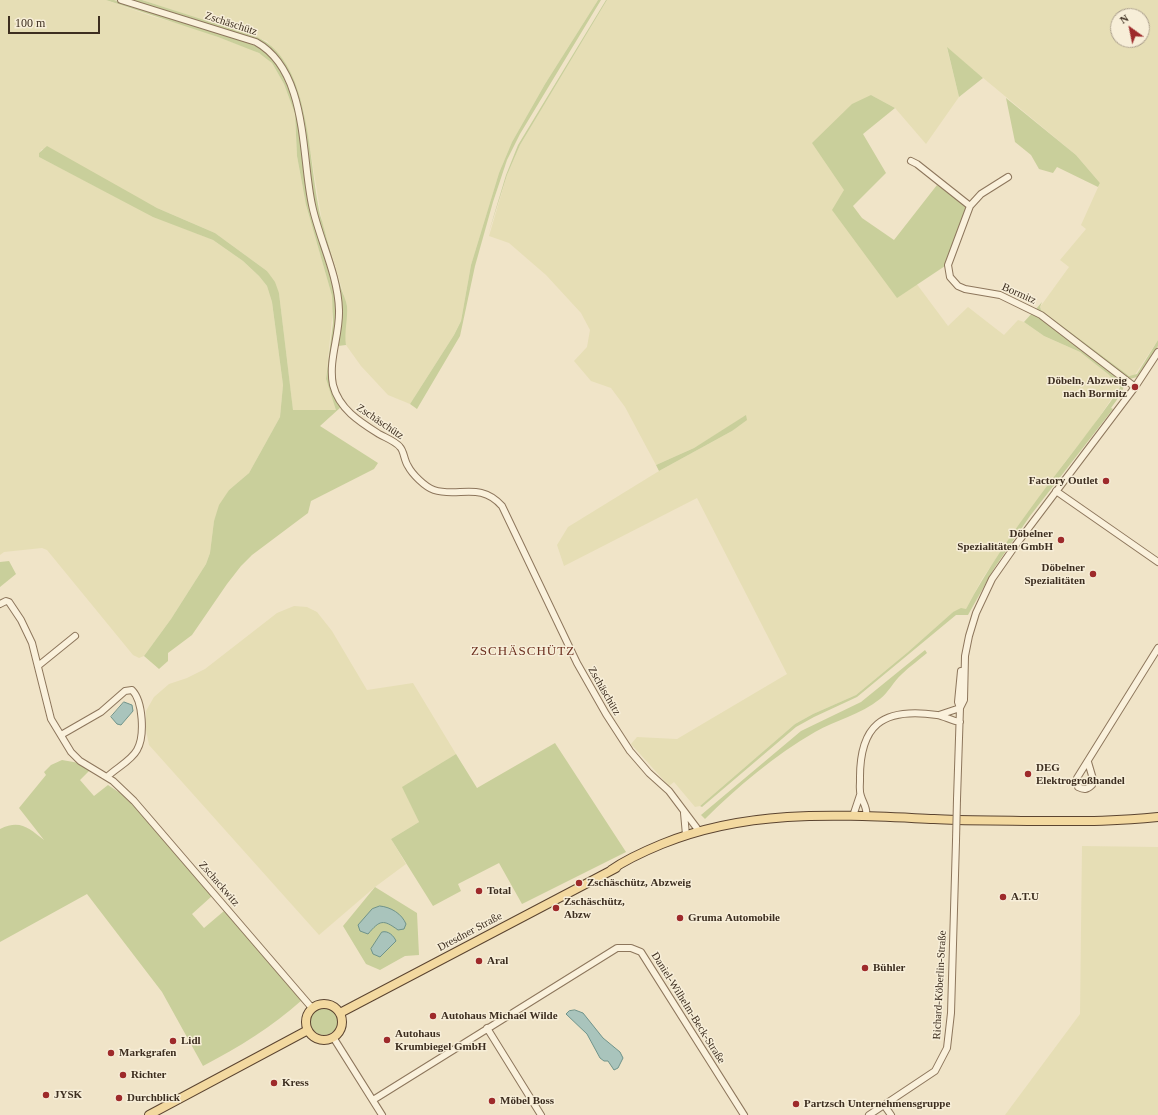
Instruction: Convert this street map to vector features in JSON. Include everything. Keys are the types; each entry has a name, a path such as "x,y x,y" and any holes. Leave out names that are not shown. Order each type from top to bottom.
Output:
{"main road":[{"name":"Dresdner Straße","path":"340,1013 611,870 627,860 660,845 699,831 754,819 804,816 866,816 878,820 933,819 1117,822 1158,817"},
{"path":"321,1004 326,1004 336,1008 340,1013 341,1026 333,1037 321,1040 316,1038 308,1030 306,1018 312,1008 321,1004"},
{"path":"149,1115 308,1030"}],"street":[{"name":"Zschäschütz","path":"121,0 256,42 268,49 278,61 297,102 312,204 337,294 339,316 332,370 333,385 341,403 359,421 401,447 408,466 424,484 433,490 466,491 482,494 493,498 502,506 587,683 630,751 649,773 669,791 699,831"},
{"path":"911,161 917,164 970,206"},
{"name":"Bormitz","path":"1008,176 981,194 970,206 948,265 948,272 954,282 965,289 1000,295 1041,315 1135,387"},
{"name":"Richard-Köberlin-Straße","path":"869,1115 935,1071 947,1048 951,1012 960,708 964,700 965,656 976,612 992,579 1056,491 1135,387 1158,352"},
{"path":"1056,491 1158,562"},
{"name":"Zschackwitz","path":"0,604 6,602 13,606 27,631 38,666 50,715 71,752 80,761 107,777 142,809 312,1008"},
{"path":"38,666 75,636"},
{"path":"1088,762 1158,648"},
{"path":"61,735 101,712 126,691 132,690 138,699 140,707 140,743 134,754 107,777"},
{"path":"938,715 960,708"},
{"path":"853,816 860,794 861,757 863,746 870,730 880,722 892,716 902,714 938,715 960,722"},
{"path":"860,794 864,803 866,816"},
{"name":"Zschäschütz","path":"684,813 686,835"},
{"name":"Daniel-Wilhelm-Beck-Straße","path":"373,1100 617,948 631,948 641,952 744,1115"},
{"path":"487,1028 541,1115"},
{"path":"333,1037 382,1115"},
{"path":"884,1105 891,1115"}],"shaded area":[{"path":"0,0 106,0 151,16 191,27 253,50 266,57 272,63 284,84 295,114 297,156 306,205 332,296 333,309 326,379 337,410 293,411 279,293 267,271 215,233 157,208 42,149 39,153 39,157 153,216 213,240 243,261 259,276 267,286 272,302 283,385 280,417 249,473 229,490 214,521 210,553 206,564 171,619 144,656 139,658 133,655 47,550 42,548 4,552 0,555"},
{"path":"142,0 598,0 545,84 512,142 499,173 471,265 461,321 454,335 410,404 388,395 361,366 346,345 344,336 347,306 322,222 304,112 297,88 290,73 267,41"},
{"path":"607,0 1158,0 1158,340 1134,376 1126,375 1041,310 1040,307 1069,267 1060,260 1086,229 1081,225 1100,183 1076,155 947,48 959,97 926,144 895,108 871,95 844,190 897,297 916,283 948,326 968,307 1004,335 1018,320 1024,322 1044,336 1080,352 1108,374 1120,386 1094,425 1065,462 1006,544 982,579 966,609 953,612 856,695 813,714 795,724 700,806 695,807 674,782 669,786 631,744 637,737 677,739 787,674 697,498 564,566 557,545 568,527 659,471 732,431 746,416 694,448 656,465 625,407 611,388 591,381 574,361 587,347 590,330 581,313 546,275 509,243 489,236 507,175 520,145"},
{"path":"294,606 307,607 317,612 332,631 367,690 413,683 456,754 403,787 419,822 391,839 406,864 375,887 319,935 149,745 146,730 146,711 154,697 169,684 187,678 205,669 277,613"},
{"path":"1082,846 1158,847 1158,1115 1005,1115 1080,1014"}],"green space":[{"path":"106,0 114,0 255,44 276,61 295,103 325,259 335,294 336,323 330,369 341,407 320,426 378,463 374,469 311,501 308,513 252,555 227,584 192,635 168,653 168,661 159,669 144,656 171,619 206,564 210,553 214,521 219,505 229,490 249,473 280,417 283,385 272,302 267,286 259,276 243,261 213,240 153,217 39,157 39,153 47,146 157,208 215,233 267,271 275,282 279,293 293,410 336,410 326,379 333,323 332,296 306,205 297,156 295,114 284,84 272,63 259,53 218,37"},
{"path":"131,0 142,0 257,37 276,50 289,69 299,93 305,119 317,199 322,221 347,304 345,335 346,345 338,346 342,308 314,203 299,100 291,81 279,60 269,47 256,40"},
{"path":"598,0 601,0 520,134 507,160 493,202 475,266 460,336 417,409 410,404 454,335 461,321 471,265 499,173 512,142 545,84"},
{"path":"606,0 520,145 507,175 488,235 506,175 518,145"},
{"path":"947,47 983,78 959,97"},
{"path":"871,95 895,108 863,134 886,173 853,206 862,218 894,240 937,185 968,208 945,266 897,298 832,210 844,190 812,143 852,104"},
{"path":"1006,98 1076,155 1100,183 1098,187 1057,167 1053,173 1039,169 1031,155 1015,142"},
{"path":"1042,302 1040,307 1041,310 1129,376 1137,374 1158,340 1158,346 1137,377 1130,379 1036,309"},
{"path":"1033,312 1110,371 1124,386 1121,394 1111,408 1113,409 1030,516 995,567 968,615 956,615 857,697 796,727 702,807 700,806 795,724 813,714 856,695 953,612 961,608 966,609 982,580 1019,524 1119,390 1120,386 1108,374 1080,352 1044,336 1024,322"},
{"path":"746,415 747,420 732,431 659,471 656,465 694,448"},
{"path":"9,561 16,574 0,587 0,562"},
{"path":"925,650 927,653 908,668 886,693 872,705 815,732 800,741 757,772 705,819 701,815 801,731 861,702"},
{"path":"555,743 626,852 522,904 499,863 458,884 461,891 433,906 391,839 419,822 402,787 456,754 477,788"},
{"path":"62,760 79,763 91,769 80,780 94,796 108,785 126,797 212,896 192,914 204,928 224,911 302,1000 291,1010 255,1036 203,1066 162,992 87,894 0,942 0,829 13,825 24,826 44,840 19,808 46,775 44,772 51,765"},
{"path":"375,887 417,913 419,955 405,956 380,970 366,964 343,926"},
{"path":"324,1007 334,1011 338,1021 334,1031 324,1035 314,1031 310,1021 314,1011"}],"water":[{"path":"124,702 132,705 133,711 121,725 117,724 111,717"},
{"path":"380,906 392,909 399,914 406,924 404,929 398,930 389,924 382,923 376,926 368,934 360,931 358,925 372,909"},
{"path":"382,932 390,934 396,941 380,957 373,954 371,949"},
{"path":"575,1010 583,1013 603,1038 620,1052 623,1058 618,1068 614,1070 608,1061 604,1061 600,1058 587,1034 566,1014 569,1011"}],"place":[{"name":"Döbeln, Abzweig nach Bormitz","path":"1135,387"},
{"name":"Factory Outlet","path":"1106,481"},
{"name":"Döbelner Spezialitäten GmbH","path":"1061,540"},
{"name":"Döbelner Spezialitäten","path":"1093,574"},
{"name":"DEG Elektrogroßhandel","path":"1028,774"},
{"name":"Zschäschütz, Abzweig","path":"579,883"},
{"name":"Total","path":"479,891"},
{"name":"A.T.U","path":"1003,897"},
{"name":"Zschäschütz, Abzw","path":"556,908"},
{"name":"Gruma Automobile","path":"680,918"},
{"name":"Aral","path":"479,961"},
{"name":"Bühler","path":"865,968"},
{"name":"Autohaus Michael Wilde","path":"433,1016"},
{"name":"Autohaus Krumbiegel GmbH","path":"387,1040"},
{"name":"Lidl","path":"173,1041"},
{"name":"Markgrafen","path":"111,1053"},
{"name":"Richter","path":"123,1075"},
{"name":"Kress","path":"274,1083"},
{"name":"JYSK","path":"46,1095"},
{"name":"Durchblick","path":"119,1098"},
{"name":"Möbel Boss","path":"492,1101"},
{"name":"Partzsch Unternehmensgruppe","path":"796,1104"}],"district":[{"name":"ZSCHÄSCHÜTZ","path":"523,652"}]}
